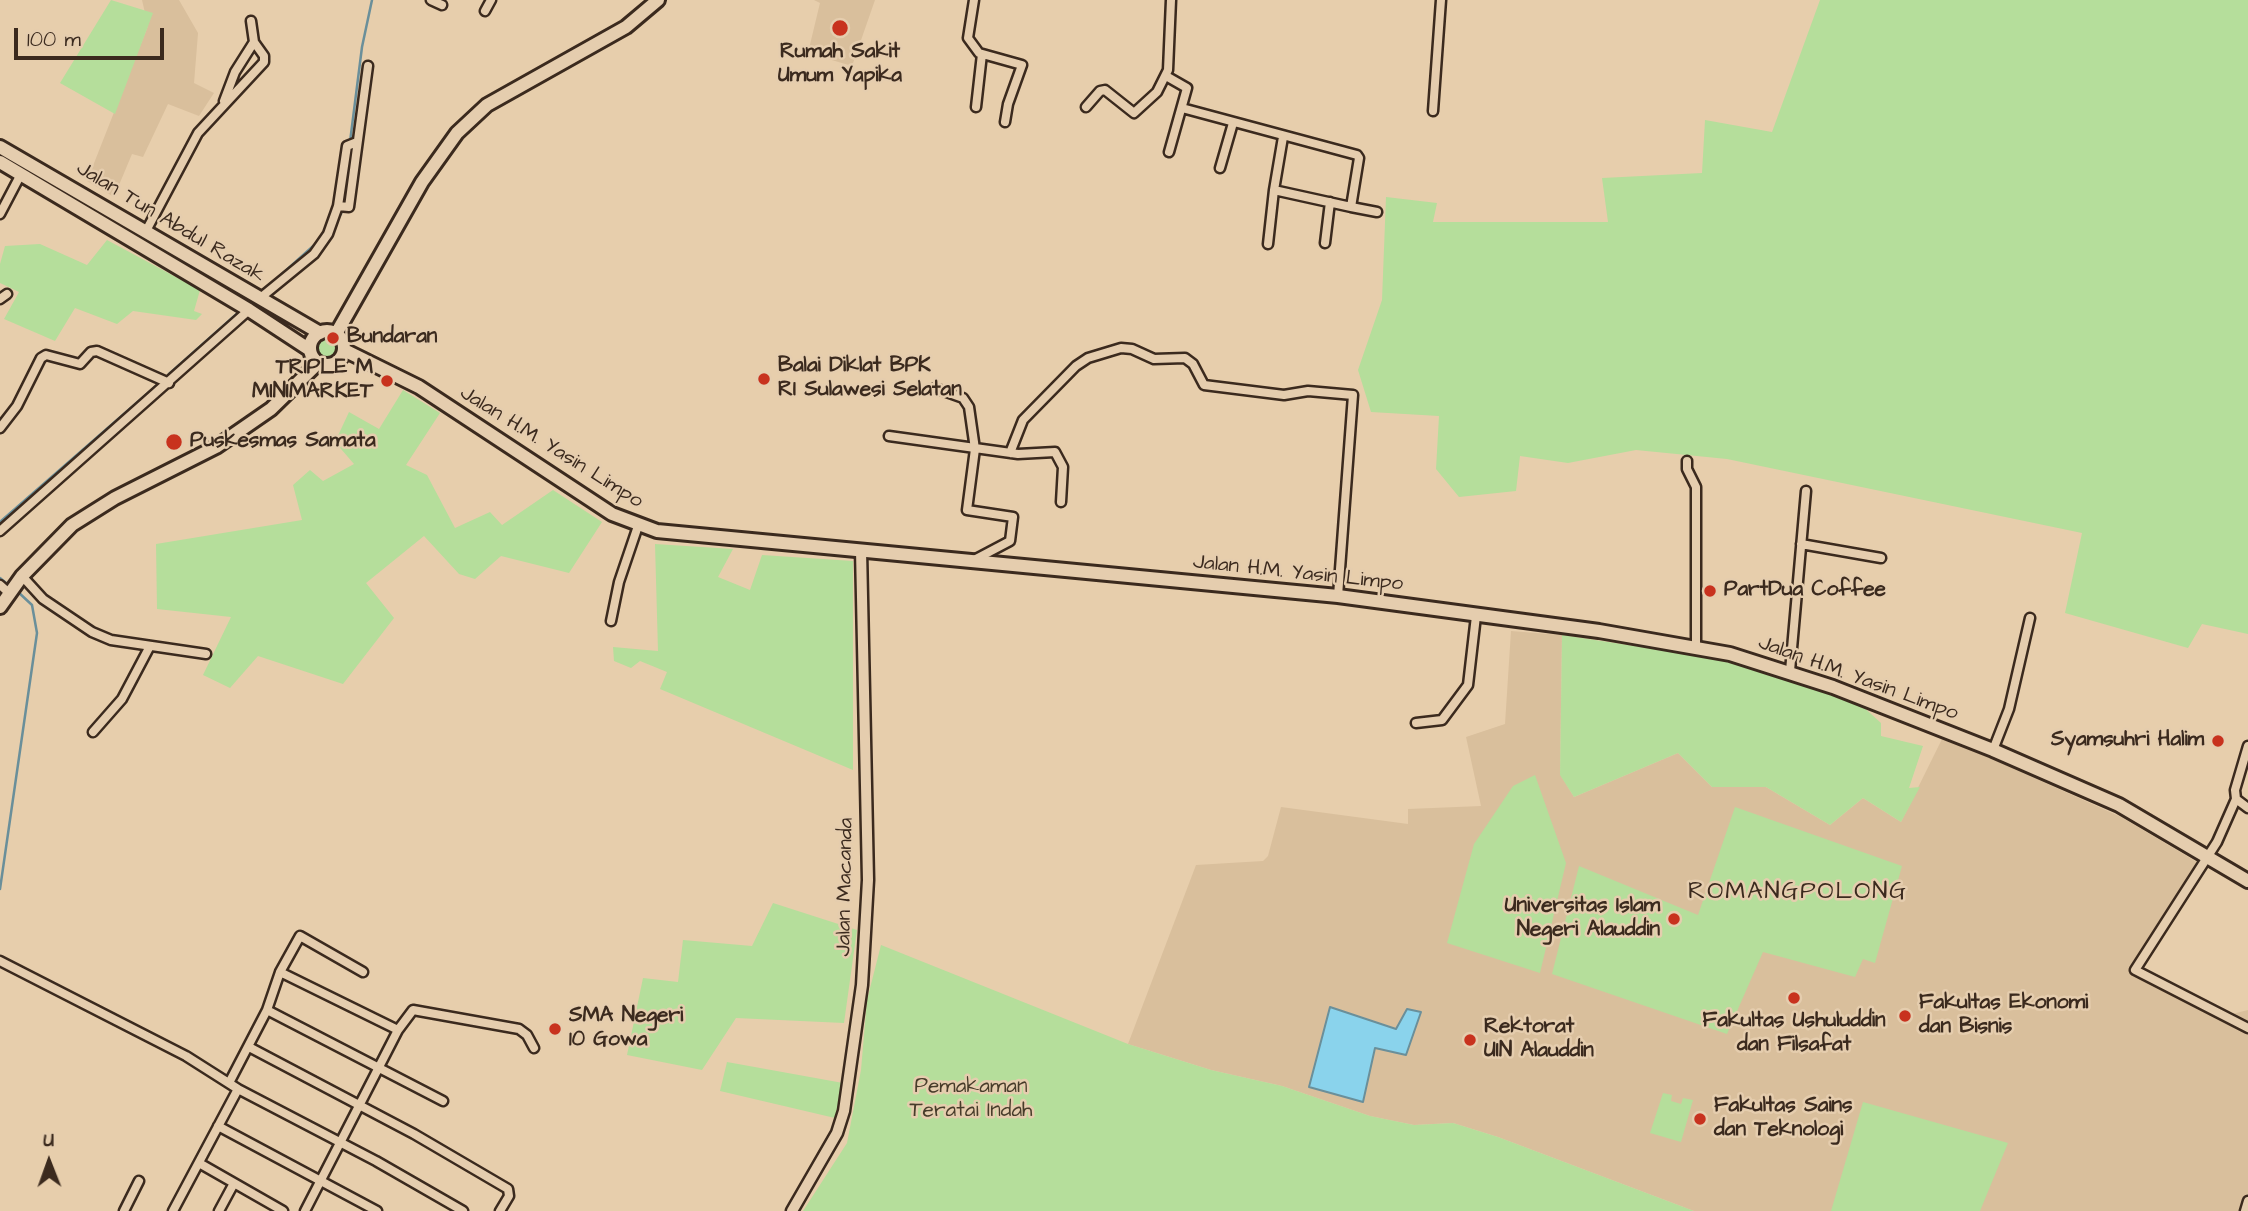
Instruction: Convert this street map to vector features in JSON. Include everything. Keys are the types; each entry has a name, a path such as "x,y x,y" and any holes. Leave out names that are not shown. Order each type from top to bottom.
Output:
{"main road":[{"path":"336,334 422,182 457,133 487,105 626,27 658,0"},
{"name":"Jalan Tun Abdul Razak","path":"0,147 320,333"},
{"name":"Jalan Tun Abdul Razak","path":"0,162 310,350"},
{"path":"127,237 141,228"},
{"path":"0,606 12,585 72,525 115,498 216,447 271,409 318,363 334,364 344,350 342,340 336,334 320,333 311,341 310,350 318,363"},
{"name":"Jalan H.M. Yasin Limpo","path":"344,350 419,387 593,502 638,526 677,534 1338,596 1696,647 1790,671 1993,750 2119,806 2248,881"}],"street":[{"path":"431,0 442,5"},
{"path":"485,11 491,0"},
{"path":"974,0 968,38 982,54 1022,65 1007,104 1006,121"},
{"path":"1086,107 1102,90 1111,93 1135,113 1157,92 1166,76 1171,0"},
{"path":"1433,111 1441,0"},
{"path":"141,228 198,133 264,62 264,56 254,42 251,21"},
{"path":"224,103 235,72 254,42"},
{"path":"976,107 982,54"},
{"path":"260,299 320,247 342,206 368,66"},
{"path":"1166,76 1186,86 1169,152"},
{"path":"1182,108 1358,156 1351,207"},
{"path":"1220,168 1233,123"},
{"path":"1268,244 1283,137"},
{"path":"0,214 20,174"},
{"path":"1274,190 1377,212"},
{"path":"1325,243 1330,202"},
{"path":"0,531 248,310"},
{"path":"1010,453 1023,420 1076,366 1088,358 1121,348 1132,349 1154,359 1185,358 1193,364 1204,385 1284,395 1308,391 1353,395 1338,596"},
{"path":"0,428 17,406 41,358 46,355 80,364 91,352 97,351 169,383"},
{"path":"935,388 963,398 969,407 975,449 967,510 1013,517 1010,541 974,560"},
{"path":"889,436 1010,453 1049,450 1058,455 1064,477 1060,502"},
{"path":"1687,461 1687,469 1696,487 1696,647"},
{"path":"1790,671 1807,491"},
{"path":"611,621 619,582 638,526"},
{"path":"1801,544 1881,558"},
{"name":"Jalan Macanda","path":"792,1211 837,1133 844,1111 862,985 868,880 861,550"},
{"path":"12,585 43,598 76,624 111,640 206,654"},
{"path":"1416,723 1442,720 1468,685 1476,616"},
{"path":"1993,750 2009,709 2031,618"},
{"path":"93,732 122,699 150,646"},
{"path":"2248,746 2235,790 2236,799 2208,856 2135,970 2248,1028"},
{"path":"2236,799 2248,808"},
{"path":"229,1083 267,1010 279,972 301,936 363,972"},
{"path":"1,961 186,1056 238,1089 463,1211"},
{"path":"279,972 398,1030"},
{"path":"305,1211 358,1105 408,1014 418,1009 519,1029 527,1035 534,1048"},
{"path":"267,1010 380,1066 443,1101"},
{"path":"249,1047 508,1189 509,1196 500,1211"},
{"path":"173,1211 238,1089"},
{"path":"218,1126 377,1211"},
{"path":"198,1163 268,1208 283,1211"},
{"path":"124,1211 139,1181"},
{"path":"219,1211 233,1185"},
{"path":"2245,1211 2248,1201"}],"shaded area":[{"path":"142,0 179,0 198,33 194,83 214,93 199,116 168,104 143,157 132,154 114,197 87,181 148,26"},
{"name":"Rumah Sakit Umum Yapika","path":"814,0 875,0 852,66 808,53 820,3"},
{"name":"Universitas Islam Negeri Alauddin","path":"1511,631 1562,635 1560,774 1574,797 1678,753 1712,787 1766,787 1830,825 1863,798 1901,822 1943,737 2121,817 2207,868 2140,969 2232,1014 2248,1010 2248,1211 1694,1211 1498,1137 1453,1123 1414,1125 1370,1116 1282,1086 1211,1070 1128,1044 1196,865 1263,861 1268,856 1281,807 1408,824 1408,809 1481,806 1466,737 1505,724"}],"green space":[{"path":"111,0 153,13 115,114 60,83"},
{"path":"1820,0 2248,0 2248,634 2202,624 2188,648 2065,613 2082,533 1727,459 1636,450 1568,463 1520,456 1516,491 1459,497 1436,469 1439,416 1371,412 1358,370 1382,300 1386,197 1437,203 1433,222 1608,222 1602,178 1702,173 1705,120 1772,132"},
{"path":"107,240 200,290 194,311 202,314 196,320 133,311 117,324 75,308 55,341 4,319 19,292 0,283 0,264 5,246 40,244 87,265"},
{"path":"327,331 339,336 344,348 339,360 327,365 315,360 310,348 315,336"},
{"path":"403,390 440,413 406,465 427,475 455,528 490,512 502,525 553,490 602,522 569,573 501,556 475,579 459,574 424,536 366,583 394,618 343,684 258,656 230,688 203,675 231,617 157,609 156,544 302,520 293,485 310,470 323,481 354,464 335,442 349,412 379,429"},
{"path":"655,544 733,549 718,577 750,590 762,555 853,561 853,770 660,689 667,672 640,661 631,668 614,661 613,647 658,651"},
{"path":"1562,635 1694,655 1774,672 1859,703 1881,723 1881,736 1923,746 1909,788 1920,787 1901,822 1863,798 1830,825 1766,787 1712,787 1678,753 1574,797 1560,775"},
{"path":"1535,775 1566,863 1540,973 1447,943 1474,844 1513,786"},
{"path":"1735,807 1902,866 1875,963 1863,959 1855,977 1763,952 1727,1034 1552,974 1579,866 1698,915"},
{"path":"773,903 857,930 844,1023 736,1018 702,1070 627,1055 643,978 678,982 683,940 752,946"},
{"name":"Pemakaman Teratai Indah","path":"881,945 1128,1044 1211,1070 1282,1086 1370,1116 1414,1125 1453,1123 1498,1137 1694,1211 803,1211 847,1143 861,1070 867,1000"},
{"path":"727,1062 843,1083 835,1118 720,1091"},
{"path":"1663,1093 1672,1095 1671,1101 1681,1104 1683,1098 1693,1100 1681,1142 1650,1133"},
{"path":"1863,1102 2008,1143 1980,1211 1831,1211"}],"water":[{"path":"1330,1007 1396,1029 1407,1009 1421,1012 1406,1055 1375,1048 1363,1102 1309,1087"}],"waterway":[{"path":"350,142 362,47 372,0"},
{"path":"336,220 341,214 344,190"},
{"path":"263,291 321,239"},
{"path":"169,374 240,311"},
{"path":"0,522 156,386"},
{"path":"0,578 11,587"},
{"path":"0,889 37,633 32,605 17,591"}],"place":[{"name":"Rumah Sakit Umum Yapika","path":"840,28"},
{"name":"Bundaran","path":"333,338"},
{"name":"Balai Diklat BPK RI Sulawesi Selatan","path":"764,379"},
{"name":"TRIPLE M MINIMARKET","path":"387,381"},
{"name":"Puskesmas Samata","path":"174,442"},
{"name":"PartDua Coffee","path":"1710,591"},
{"name":"Syamsuhri Halim","path":"2218,741"},
{"name":"Universitas Islam Negeri Alauddin","path":"1674,919"},
{"name":"Fakultas Ushuluddin dan Filsafat","path":"1794,998"},
{"name":"Fakultas Ekonomi dan Bisnis","path":"1905,1016"},
{"name":"SMA Negeri 10 Gowa","path":"555,1029"},
{"name":"Rektorat UIN Alauddin","path":"1470,1040"},
{"name":"Fakultas Sains dan Teknologi","path":"1700,1119"}],"district":[{"name":"ROMANGPOLONG","path":"1798,893"}]}
